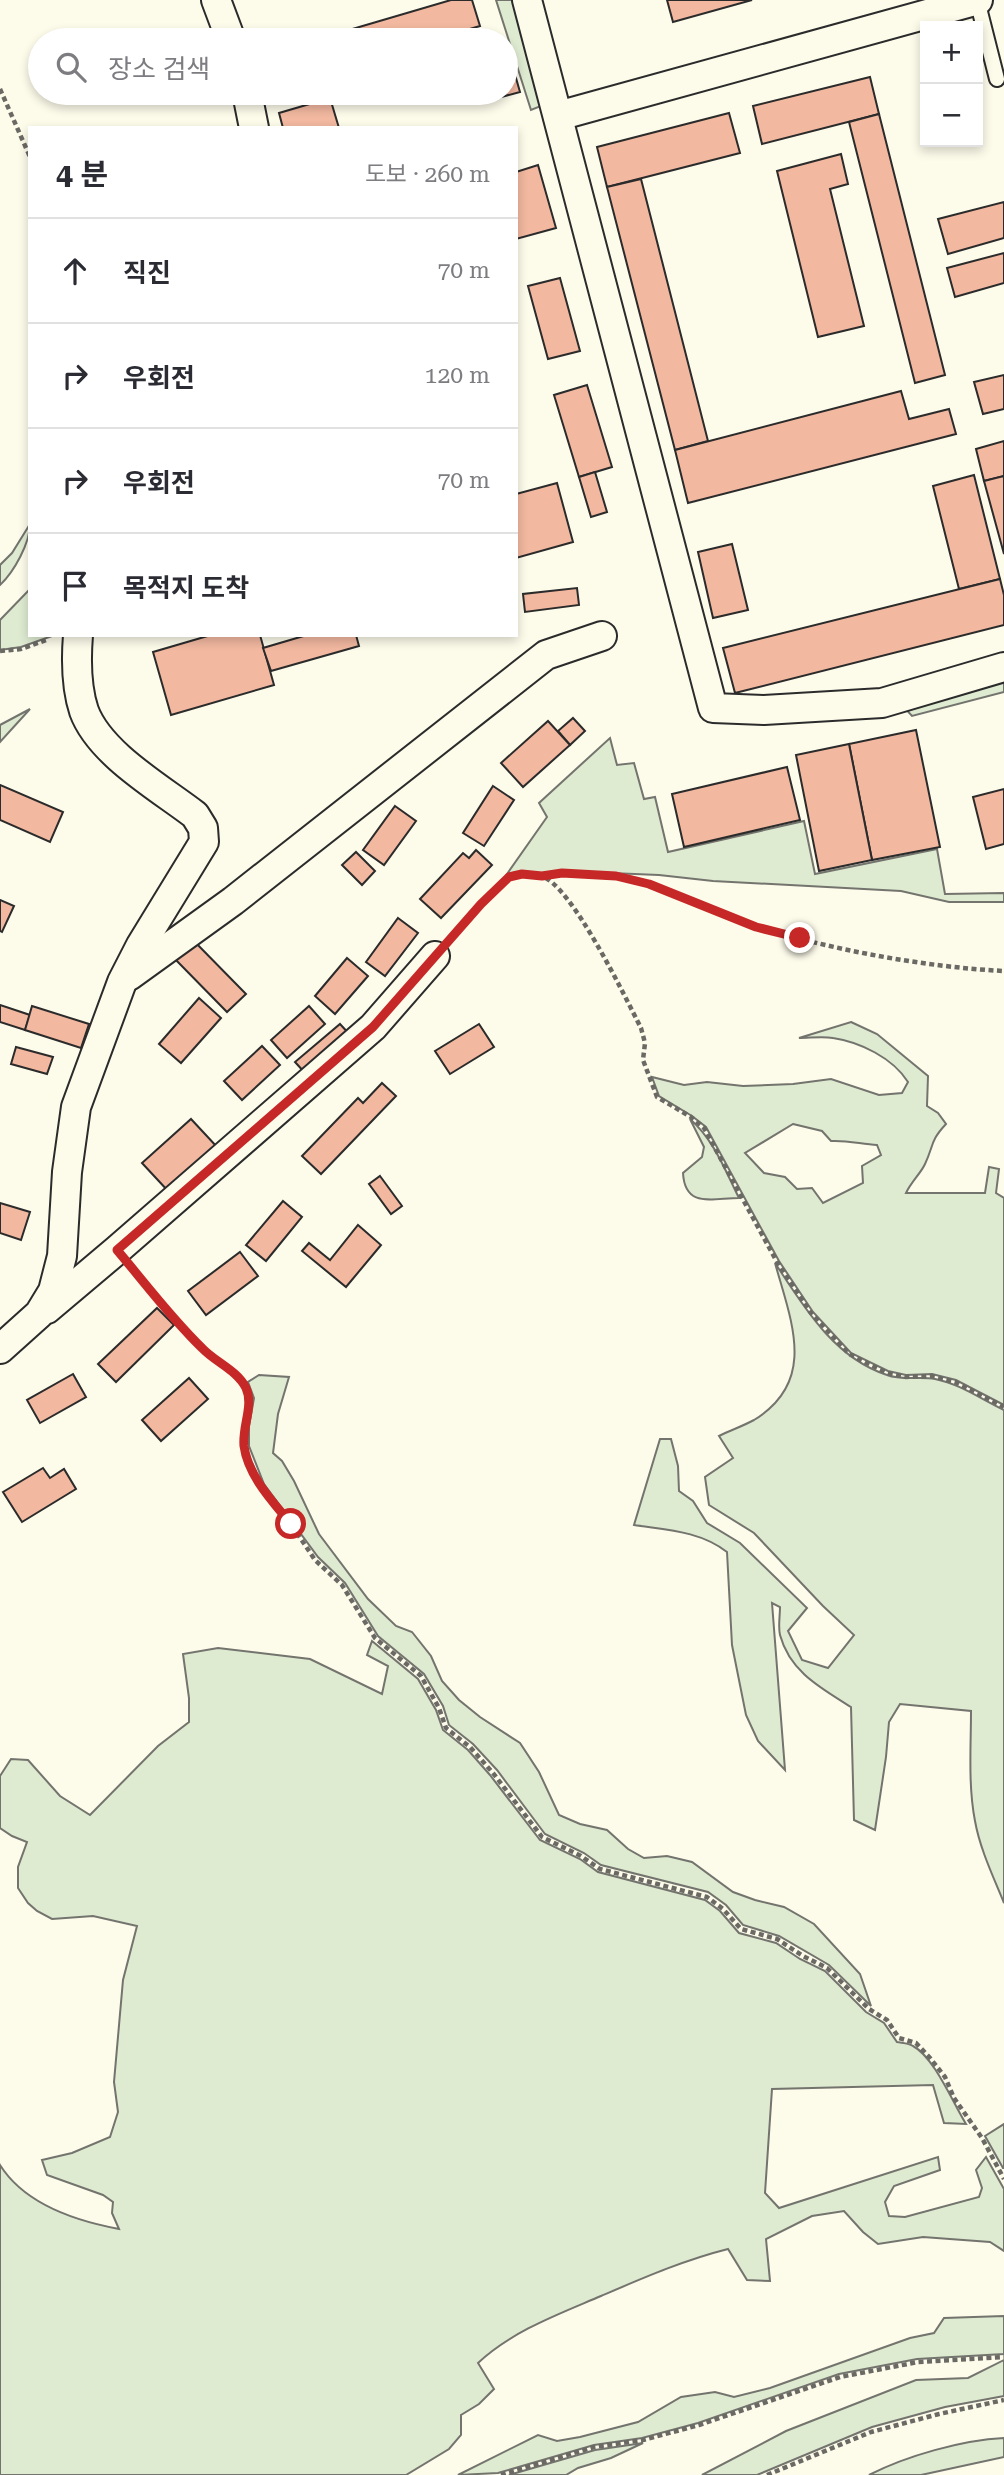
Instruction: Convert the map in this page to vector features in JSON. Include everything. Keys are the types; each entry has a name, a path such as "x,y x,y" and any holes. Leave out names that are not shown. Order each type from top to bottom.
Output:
{"street":[{"path":"216,0 227,28"},
{"path":"527,0 713,708 764,710 882,703 1004,667"},
{"path":"558,116 978,0"},
{"path":"249,105 254,126"},
{"path":"122,982 233,901 546,655 602,636"},
{"path":"39,1314 53,1291 62,1256 66,1172 76,1107 122,982 141,945 204,842 203,828 195,815 115,754 97,735 85,712 76,662 65,637"},
{"path":"0,1349 373,1027 435,956"}],"lane":[{"path":"978,0 997,79"}],"path":[{"path":"0,89 28,152"},
{"path":"0,652 62,637"},
{"path":"435,956 509,877 562,873 616,876 649,884 756,927 872,955 1004,971"},
{"path":"542,876 557,887 574,909 594,940 641,1028 645,1043 643,1060 657,1097 704,1128 777,1262 811,1313 849,1354 887,1373 906,1377 932,1376 955,1382 1004,1407"},
{"path":"117,1250 203,1350 226,1366 244,1384 250,1398 244,1447 261,1486 315,1560 342,1585 374,1638 421,1676 439,1708 446,1728 470,1747 494,1773 542,1837 582,1856 600,1869 707,1897 723,1909 741,1929 777,1939 827,1968 869,2009 887,2020 899,2038 916,2043 930,2058 945,2077 954,2098 982,2138 1004,2179"},
{"path":"501,2475 594,2447 643,2440 699,2425 839,2377 918,2362 1004,2357"},
{"path":"767,2475 871,2432 1004,2400"}],"green space":[{"path":"496,0 518,0 546,104 531,110 518,69 518,28 505,28"},
{"path":"28,527 27,540 20,557 0,585 0,565 12,553"},
{"path":"28,591 28,637 49,637 21,647 0,650 0,620"},
{"path":"1004,676 1004,692 912,716 902,705"},
{"path":"30,709 0,742 0,725"},
{"path":"610,738 617,765 634,763 644,799 655,797 668,852 804,821 815,874 937,849 945,894 1004,893 1004,902 949,902 901,891 713,881 659,875 562,871 542,875 524,871 507,874 547,817 539,803"},
{"path":"851,1022 877,1034 928,1076 927,1106 938,1113 946,1124 906,1193 985,1193 989,1167 999,1169 996,1193 1004,1198 1004,1405 956,1380 932,1374 906,1375 888,1371 851,1353 813,1312 779,1261 706,1127 659,1096 652,1077 684,1085 707,1082 743,1086 831,1079 879,1095 902,1093 908,1082 894,1066 865,1047 833,1038 799,1038","holes":["793,1124 822,1131 831,1141 877,1145 881,1155 862,1166 863,1183 823,1203 812,1188 797,1189 785,1177 764,1173 745,1153"]},
{"path":"690,1119 712,1146 739,1198 710,1200 695,1197 689,1192 683,1173 702,1157 704,1147"},
{"path":"775,1263 809,1313 851,1357 893,1377 929,1378 953,1384 1004,1410 1004,1903 983,1852 975,1821 971,1780 971,1711 900,1704 889,1722 875,1830 854,1820 851,1707 808,1678 791,1659 780,1635 780,1607 772,1603 785,1770 758,1741 746,1715 732,1645 727,1552 694,1536 634,1525 660,1439 671,1439 678,1466 679,1491 693,1501 707,1523 740,1543 807,1608 788,1631 802,1660 828,1668 854,1635 754,1533 709,1505 705,1477 733,1458 719,1436 754,1420 774,1404 787,1387 793,1368 792,1328"},
{"path":"259,1375 289,1377 278,1414 273,1453 282,1461 294,1481 319,1534 368,1599 396,1626 412,1632 431,1656 442,1681 459,1700 520,1743 539,1772 559,1815 580,1824 607,1830 628,1849 644,1858 667,1856 692,1862 733,1892 784,1907 814,1924 860,1974 871,2006 829,1965 779,1936 743,1925 726,1905 708,1892 601,1865 584,1853 545,1834 497,1770 473,1744 449,1725 443,1706 424,1674 378,1636 345,1583 318,1557 264,1484 249,1446 254,1398 248,1382"},
{"path":"372,1641 418,1679 436,1710 443,1730 468,1750 540,1840 580,1859 598,1872 705,1900 720,1911 739,1933 776,1943 825,1971 866,2012 884,2023 897,2042 913,2046 936,2070 966,2124 944,2123 933,2085 772,2089 765,2193 779,2208 938,2157 940,2170 894,2186 885,2202 889,2216 905,2217 979,2197 982,2188 976,2170 986,2157 1004,2189 1004,2251 990,2242 923,2237 878,2244 844,2211 812,2216 766,2239 770,2281 747,2280 728,2249 696,2258 537,2324 491,2352 478,2363 494,2389 479,2404 461,2415 461,2435 449,2449 406,2475 0,2475 0,2165 23,2191 37,2201 69,2216 119,2229 112,2213 113,2202 103,2195 47,2175 42,2160 72,2153 110,2137 118,2112 114,2082 123,1980 137,1926 93,1916 52,1919 28,1903 18,1888 18,1867 27,1842 0,1828 0,1776 11,1759 28,1760 60,1796 90,1815 158,1746 189,1722 189,1698 183,1654 218,1648 310,1659 382,1694 388,1666 367,1655"},
{"path":"1004,2124 1004,2168 1003,2168 985,2136"},
{"path":"1004,2316 1004,2354 917,2359 839,2374 698,2423 642,2438 594,2445 498,2473 458,2475 538,2435 557,2441 580,2437 638,2422 681,2397 715,2392 734,2397 770,2388 910,2338 934,2333 944,2318"},
{"path":"1004,2360 1004,2396 945,2407 872,2427 757,2475 702,2475 786,2431 916,2380 968,2378"},
{"path":"1004,2438 1004,2457 921,2475 869,2475 900,2461 935,2450"},
{"path":"643,2443 566,2475 509,2475 595,2450"}],"building":[{"path":"451,0 472,0 480,26 473,28 356,28"},
{"path":"667,0 752,0 673,22"},
{"path":"870,77 879,114 762,144 753,106"},
{"path":"306,105 332,105 338,126 282,126 279,113"},
{"path":"729,113 740,153 607,187 597,147"},
{"path":"879,114 945,375 915,383 849,122"},
{"path":"841,154 848,184 830,189 864,326 818,337 777,171"},
{"path":"538,165 556,228 518,238 518,171"},
{"path":"641,179 708,441 675,450 607,187"},
{"path":"1004,202 1004,238 948,254 938,219"},
{"path":"1004,253 1004,283 955,297 947,268"},
{"path":"560,278 580,351 548,359 528,286"},
{"path":"1004,375 1004,409 983,414 974,382"},
{"path":"587,385 612,467 579,477 554,395"},
{"path":"901,391 909,419 949,409 956,434 688,503 675,450"},
{"path":"1004,441 1004,476 984,481 976,449"},
{"path":"595,472 607,512 591,517 579,477"},
{"path":"974,475 1000,579 959,589 933,486"},
{"path":"1004,476 1004,554 984,481"},
{"path":"557,483 573,542 518,557 518,493"},
{"path":"732,544 748,610 713,618 698,552"},
{"path":"1000,579 1004,595 1004,625 735,693 723,648"},
{"path":"577,588 579,605 525,612 523,594"},
{"path":"204,637 261,637 274,685 171,715 153,652"},
{"path":"300,637 357,637 359,646 271,671 263,648"},
{"path":"573,718 585,731 570,745 558,731"},
{"path":"548,721 570,745 523,787 501,763"},
{"path":"916,730 940,847 872,860 849,744"},
{"path":"849,744 872,860 819,871 796,755"},
{"path":"787,767 800,820 684,847 672,794"},
{"path":"0,785 63,812 50,842 0,820"},
{"path":"493,786 514,800 484,846 463,833"},
{"path":"1004,789 1004,844 986,849 973,797"},
{"path":"395,806 416,821 384,865 363,850"},
{"path":"476,850 492,865 441,918 420,899 463,853 469,858"},
{"path":"356,852 375,871 362,885 342,865"},
{"path":"0,900 14,906 2,932 0,931"},
{"path":"398,918 418,933 385,976 366,962"},
{"path":"191,938 246,994 227,1012 172,956"},
{"path":"347,958 368,976 335,1014 315,996"},
{"path":"199,998 221,1018 181,1063 159,1044"},
{"path":"0,1005 30,1015 25,1030 0,1022"},
{"path":"32,1006 89,1024 81,1048 25,1030"},
{"path":"309,1006 325,1024 287,1058 271,1040"},
{"path":"340,1024 351,1036 306,1074 295,1062"},
{"path":"479,1024 494,1047 450,1074 435,1051"},
{"path":"262,1046 280,1065 242,1100 224,1081"},
{"path":"16,1047 53,1057 47,1074 11,1064"},
{"path":"382,1083 396,1096 321,1174 302,1156 358,1098 363,1103"},
{"path":"191,1119 218,1148 169,1192 142,1163"},
{"path":"380,1176 402,1206 391,1214 369,1184"},
{"path":"283,1201 302,1217 266,1261 246,1245"},
{"path":"0,1203 30,1212 21,1240 0,1233"},
{"path":"358,1225 381,1245 346,1287 302,1251 309,1243 330,1260"},
{"path":"240,1252 258,1276 206,1315 188,1291"},
{"path":"157,1308 174,1325 116,1382 98,1364"},
{"path":"73,1374 86,1397 40,1423 27,1400"},
{"path":"189,1378 208,1399 161,1441 142,1420"},
{"path":"43,1468 50,1478 64,1469 76,1489 22,1522 3,1492"}],"route":[{"path":"291,1524 261,1486 244,1447 250,1398 244,1384 226,1366 203,1350 117,1250 373,1027 481,904 509,877 562,873 616,876 649,884 756,927 800,938"}]}
